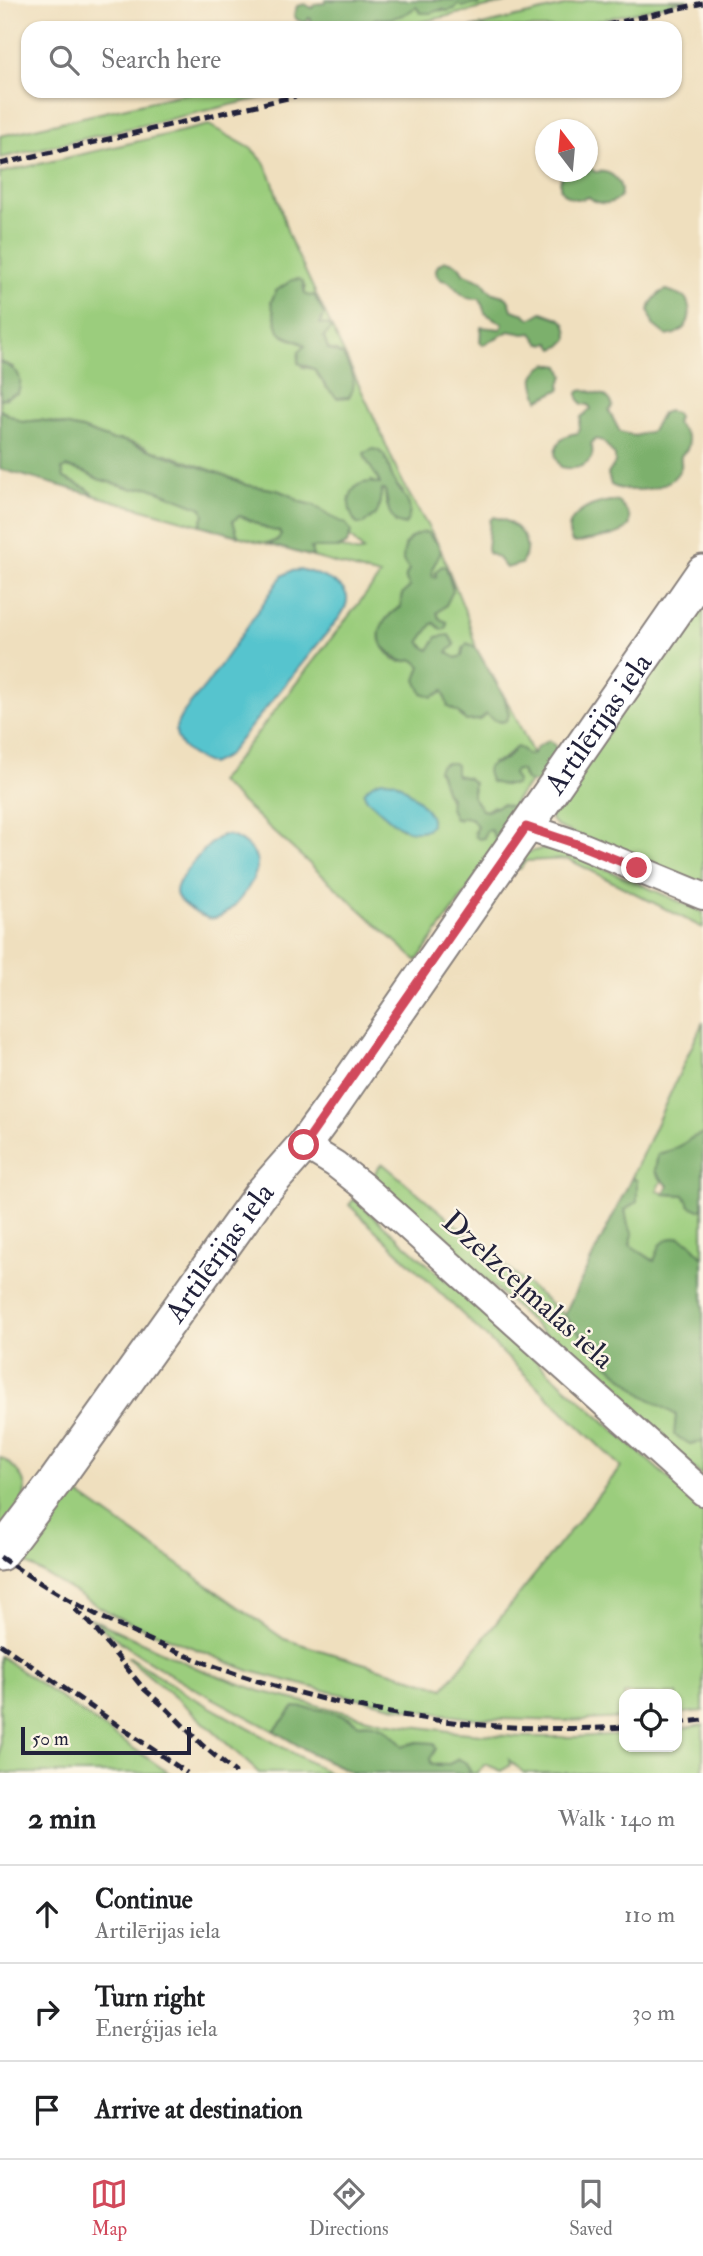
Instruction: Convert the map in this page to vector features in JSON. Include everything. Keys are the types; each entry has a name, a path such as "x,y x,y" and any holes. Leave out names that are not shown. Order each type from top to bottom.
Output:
{"street":[{"name":"Artilērijas iela","path":"0,1554 260,1195 304,1145 703,572"},
{"path":"526,827 577,844 703,897"},
{"name":"Dzelzceļmalas iela","path":"304,1145 363,1186 703,1492"}],"green space":[{"path":"326,0 481,0 478,5 463,7 458,4 455,9 442,9 431,13 421,13 416,7 398,17 376,18 372,21 310,21 309,18 307,21 300,21 294,15 297,6 305,4 312,8 315,4 325,3"},
{"path":"481,0 518,0 426,21 373,21 416,7 447,11 458,4 478,4"},
{"path":"590,0 688,0 596,21 499,21"},
{"path":"166,98 261,98 0,158 0,136"},
{"path":"209,125 252,149 264,162 272,179 289,237 402,482 438,544 431,535 423,534 414,536 405,544 409,570 406,579 411,587 403,603 382,626 381,644 394,660 414,660 422,666 420,674 438,695 444,691 462,718 486,713 501,722 509,715 504,697 491,673 514,714 533,754 512,751 502,760 492,763 502,785 508,784 515,769 521,771 531,783 513,804 520,806 524,803 519,815 493,806 486,811 482,810 472,796 474,789 468,778 456,775 445,763 440,766 438,770 450,808 459,820 465,816 472,819 477,826 474,832 491,830 499,845 417,961 219,782 380,576 313,557 311,548 333,547 355,552 364,551 350,537 351,531 346,524 292,496 277,490 246,485 144,446 41,420 22,422 0,410 0,399 7,398 13,367 0,362 0,173","holes":["284,287 305,287 305,294 321,321 319,324 327,333 324,337 328,349 337,351 351,373 353,385 348,397 327,388 314,369 302,367 300,357 305,346 281,333 271,302 276,291","388,463 393,479 403,492 395,522 386,503 385,490 382,490 380,508 372,481 380,485 378,477","406,789 428,813 402,829 366,798 364,793"]},
{"path":"598,172 601,172 615,178 621,192 620,198 604,204 589,197 569,197 561,190 560,182 598,182"},
{"path":"446,261 456,264 463,273 483,281 492,292 507,298 512,310 525,314 530,319 542,312 561,320 566,326 568,339 554,349 550,343 540,344 532,333 509,331 483,345 480,342 481,327 501,329 503,324 485,313 480,299 465,297 450,283 439,278 437,267"},
{"path":"299,279 303,282 305,294 314,295 324,314 320,324 329,325 331,329 324,337 328,349 343,355 351,371 353,386 349,397 337,398 314,369 298,363 299,351 305,346 279,332 271,302 276,291 292,280"},
{"path":"667,290 685,297 689,316 685,327 667,336 653,325 649,311 655,298"},
{"path":"0,362 17,373 20,387 18,393 0,399"},
{"path":"547,364 560,366 564,376 561,389 539,400 534,376"},
{"path":"586,390 608,398 613,406 609,411 620,432 635,436 652,431 662,413 675,413 678,417 676,423 689,444 681,456 681,467 676,475 650,489 629,490 611,485 608,474 615,463 615,456 603,441 595,439 591,444 592,457 589,461 579,467 561,467 555,455 558,445 571,434 578,433 581,417 591,409 578,398 580,391"},
{"path":"0,410 22,422 41,420 82,429 224,475 246,485 277,490 300,502 314,505 346,524 351,531 347,544 339,548 311,548 313,557 268,544 278,540 281,535 279,531 239,516 233,521 238,536 200,525 204,514 202,508 148,487 134,489 67,467 62,469 64,478 88,489 93,495 0,469"},
{"path":"373,449 385,457 396,485 409,505 409,517 405,525 395,522 389,511 385,490 382,490 377,512 370,519 363,524 357,524 352,516 349,500 356,487 370,482 380,484 364,453"},
{"path":"67,467 134,489 147,486 202,508 204,514 200,525 93,495 88,489 63,478 62,469"},
{"path":"619,502 628,514 630,523 626,529 608,536 572,542 569,533 573,519 594,505"},
{"path":"239,516 279,531 281,535 267,543 238,536 233,521"},
{"path":"494,517 510,523 521,533 526,547 521,564 506,568 497,557 488,553 490,520"},
{"path":"426,532 441,551 432,569 433,577 436,577 436,571 442,566 446,567 453,591 446,605 437,613 440,619 447,622 446,629 442,630 434,623 420,641 429,650 437,637 449,635 455,645 447,652 456,658 462,656 467,643 476,648 504,697 509,715 506,721 498,721 486,714 480,720 466,721 458,712 448,707 443,691 432,697 422,693 416,680 421,666 414,660 397,659 382,644 381,627 392,613 401,607 402,594 410,587 406,579 409,570 403,561 404,550 411,538"},
{"path":"441,551 467,616 476,648 470,644 463,649 463,656 456,658 433,646 429,650 420,641 432,624 440,619 437,613 446,605 453,587 447,570 436,571 436,577 433,578 432,569"},
{"path":"703,587 703,888 558,827 551,820 552,811 657,660 665,660 671,655 670,647"},
{"path":"549,740 555,745 561,759 537,782 531,783 521,771 515,770 513,774 516,785 491,782 488,767 504,760 516,747 527,755 532,755 537,747"},
{"path":"445,763 456,765 456,775 468,778 474,783 472,796 482,810 487,811 502,804 512,807 519,815 499,845 491,830 486,831 484,838 479,839 475,836 477,826 472,819 455,819 450,808 451,798 438,770"},
{"path":"553,849 576,856 703,912 703,928 568,859 526,861 520,869 511,869 525,853"},
{"path":"703,1022 703,1134 658,1154 655,1171 662,1181 657,1190 664,1194 684,1195 699,1210 703,1208 703,1258 691,1243 654,1261 630,1245 633,1234 625,1210 637,1202 637,1181 632,1177"},
{"path":"703,1134 703,1208 699,1210 690,1206 684,1195 664,1194 668,1186 655,1171 658,1154"},
{"path":"382,1163 564,1315 601,1358 643,1395 676,1415 690,1444 703,1441 703,1477 372,1177"},
{"path":"632,1177 637,1181 637,1202 625,1210 633,1234 630,1245 654,1261 660,1245 668,1239 679,1237 691,1243 703,1258 703,1441 690,1444 674,1435 676,1415 643,1395 601,1358 564,1315"},
{"path":"354,1199 703,1509 703,1711 682,1713 682,1689 619,1689 619,1718 566,1721 469,1718 396,1707 250,1671 117,1617 19,1559 77,1493 284,1639 444,1688 621,1467 349,1205"},
{"path":"0,1457 19,1473 25,1490 20,1505 0,1535"},
{"path":"90,1618 199,1669 260,1691 384,1722 519,1737 619,1734 619,1752 682,1752 682,1728 703,1725 703,1773 524,1773 509,1760 510,1765 502,1771 485,1764 478,1773 471,1773 466,1763 432,1765 418,1742 403,1746 379,1726 359,1724 349,1717 294,1707 274,1731 203,1693 111,1635"},
{"path":"0,1656 169,1773 0,1773"},
{"path":"128,1658 185,1693 329,1773 259,1773"},
{"path":"294,1707 328,1711 359,1724 379,1726 403,1746 418,1742 434,1743 436,1749 430,1759 432,1765 447,1765 459,1759 466,1763 471,1773 353,1773 274,1731"}],"water":[{"path":"303,570 329,579 341,587 347,597 344,611 227,756 211,764 199,759 182,746 176,735 181,717 282,576 291,571"},
{"path":"382,780 397,783 415,797 429,815 431,825 424,830 414,831 400,827 366,798 364,793 367,788"},
{"path":"223,835 235,838 254,853 256,870 253,880 232,908 215,918 208,918 183,904 177,896 177,886 195,860"}],"railway":[{"path":"624,21 703,3"},
{"path":"0,164 288,98"},
{"path":"0,1557 70,1600 143,1637 219,1668 298,1693 378,1711 460,1723 542,1728 619,1727"},
{"path":"75,1609 90,1623 143,1688 202,1745 236,1773"},
{"path":"0,1644 187,1773"},
{"path":"682,1722 703,1720"}],"route":[{"path":"304,1145 526,827 637,868"}]}
